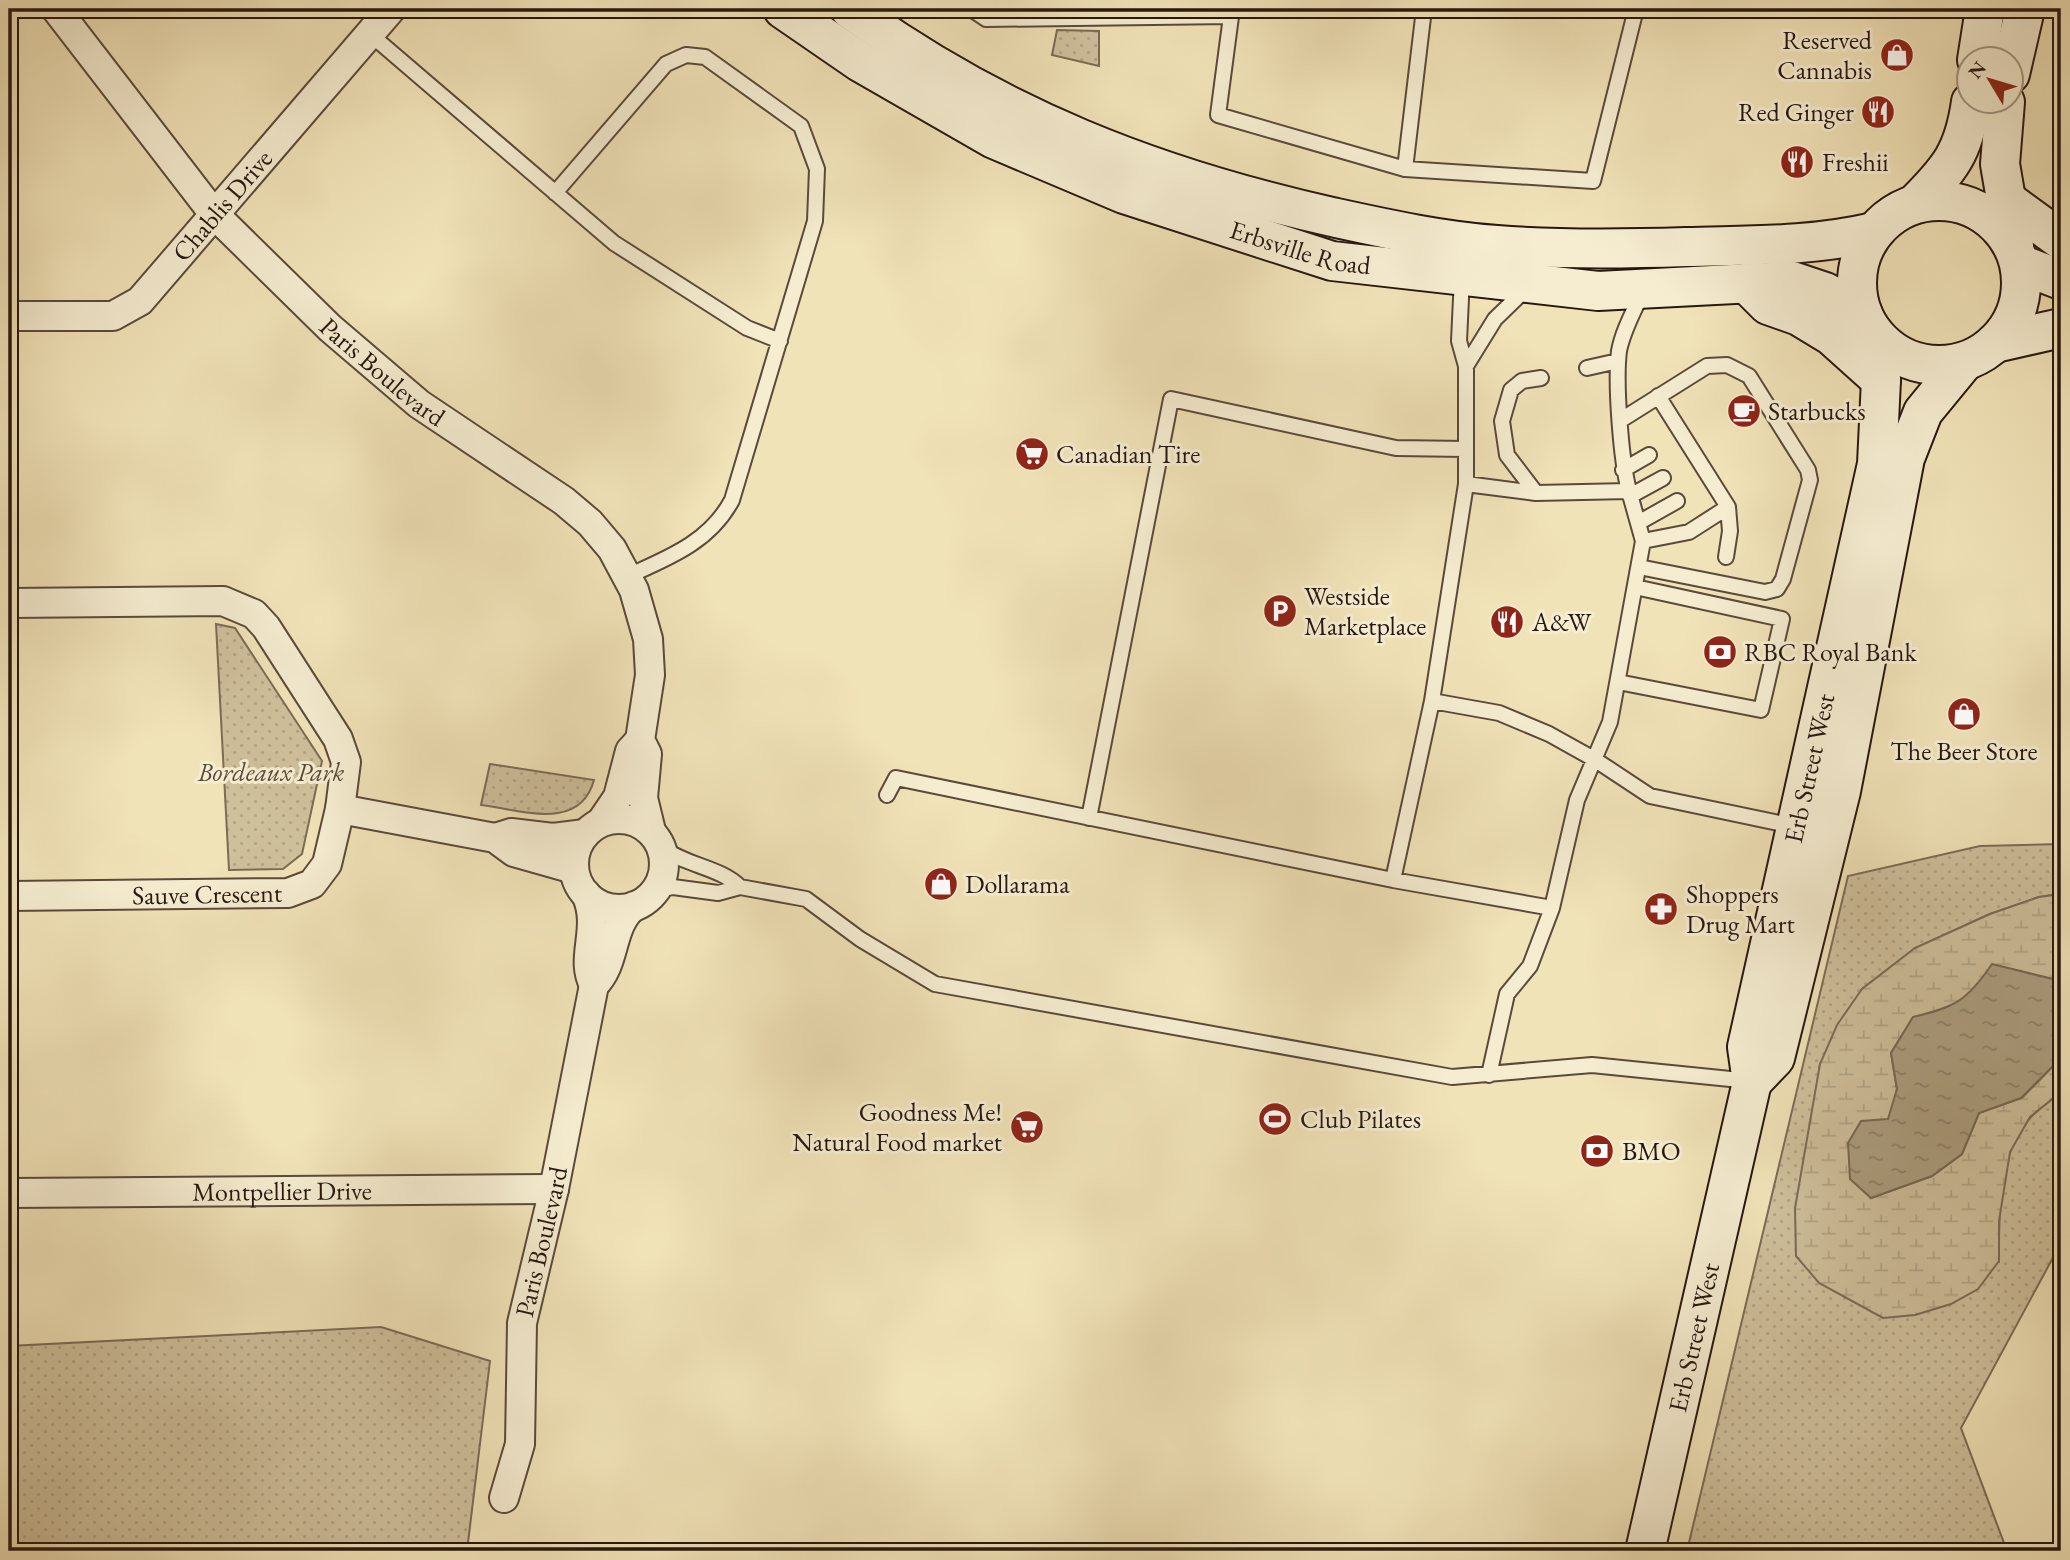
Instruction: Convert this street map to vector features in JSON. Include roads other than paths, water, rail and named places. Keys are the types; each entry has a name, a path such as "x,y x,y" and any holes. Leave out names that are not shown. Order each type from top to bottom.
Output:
{"main road":[{"name":"Erbsville Road","path":"783,9 860,62 994,139 1124,194 1332,261 1598,291 1793,281 1825,292 1865,321"},
{"name":"Erbsville Road","path":"850,9 896,42 1003,104 1107,150 1259,200 1412,235 1496,245 1592,250 1827,243 1874,232"},
{"path":"1979,46 1985,9"},
{"path":"2017,46 2025,9"},
{"path":"1969,116 1967,134 1957,158 1915,204 1892,216 1874,232 1860,264 1858,297 1865,321 1884,345 1915,361 1946,365 1979,352 2061,328"},
{"path":"1979,352 2016,312 2022,281 2000,164 2004,116"},
{"path":"2006,199 2061,240"},
{"path":"1915,204 1951,202 1980,211 2004,231 2017,256 2061,280"},
{"path":"1746,283 1768,305 1799,316 1832,336 1881,380"},
{"name":"Erb Street West","path":"1752,1082 1775,1058 1829,763 1877,464 1881,380 1865,321"},
{"name":"Erb Street West","path":"1645,1551 1752,1082 1746,1047 1798,827 1829,763 1905,458 1923,412 1979,352"}],"street":[{"name":"Paris Boulevard","path":"56,9 214,215 330,328 419,404 577,511 602,536 628,576 639,604 650,656 648,694 640,740 630,751 618,797 593,828"},
{"name":"Chablis Drive","path":"9,316 113,316 140,301 391,9"},
{"name":"Sauve Crescent","path":"9,603 223,601 254,614 266,627 342,746 346,772 327,864 312,884 297,892 9,896"},
{"name":"Paris Boulevard","path":"640,740 647,754 643,806 656,839"},
{"path":"340,809 495,838 514,852 580,882 608,908 645,898 664,870 656,839 638,822 624,819 552,838 511,833 495,838"},
{"path":"580,882 576,851 593,828"},
{"name":"Paris Boulevard","path":"580,882 594,922 588,967 594,985"},
{"name":"Paris Boulevard","path":"504,1498 520,1444 522,1323 554,1189 594,985 609,965 623,918 645,898"},
{"name":"Montpellier Drive","path":"9,1194 554,1189"}],"lane":[{"path":"971,9 986,19 1232,13 1219,116 1405,169 1593,181 1636,9"},
{"path":"1405,169 1424,9"},
{"path":"370,34 614,243 747,328 780,341"},
{"path":"555,193 666,64 686,55 705,57 801,126 817,169 815,221 740,480 726,511 710,530 691,545 628,576"},
{"path":"1394,880 1433,701 1466,484 1466,366 1458,341 1462,276 1496,245"},
{"path":"1466,366 1495,319 1531,284"},
{"path":"1489,1074 1507,994 1530,966 1552,908 1577,800 1610,722 1618,682 1643,541 1623,470 1619,355 1644,289"},
{"path":"1587,368 1619,355"},
{"path":"1621,420 1707,366 1727,365 1749,376 1808,470 1811,480 1783,579 1777,589 1765,592 1639,567"},
{"path":"1536,493 1507,454 1502,421 1511,390 1522,381 1541,378"},
{"path":"1658,396 1677,439 1705,485 1728,507 1730,530 1726,557"},
{"path":"1089,818 1171,398 1396,448 1466,449"},
{"path":"1623,470 1648,455"},
{"path":"1466,484 1536,493 1629,494 1663,478"},
{"path":"1638,523 1677,501"},
{"path":"1643,541 1689,532 1728,507"},
{"path":"1618,682 1761,710 1782,619 1635,587"},
{"path":"1433,701 1499,713 1549,734 1594,759 1650,796 1798,827"},
{"path":"887,795 896,778 1394,880 1552,908"},
{"path":"656,839 684,862 729,877 740,887"},
{"path":"645,898 673,887 718,892 740,887 806,899 860,939 935,984 1451,1077 1592,1065 1752,1082"}],"water":[{"path":"1992,964 2061,981 2061,1058 2021,1098 1979,1113 1962,1154 1932,1176 1871,1198 1850,1179 1848,1143 1861,1121 1888,1119 1897,1089 1891,1053 1913,1017 1940,1010 1959,1001"}],"place":[{"name":"Reserved Cannabis","path":"1897,55"},
{"name":"Red Ginger","path":"1878,112"},
{"name":"Freshii","path":"1797,162"},
{"name":"Starbucks","path":"1744,411"},
{"name":"Canadian Tire","path":"1032,454"},
{"name":"Westside Marketplace","path":"1280,611"},
{"name":"A&W","path":"1507,622"},
{"name":"RBC Royal Bank","path":"1720,652"},
{"name":"The Beer Store","path":"1964,714"},
{"name":"Dollarama","path":"941,884"},
{"name":"Shoppers Drug Mart","path":"1661,909"},
{"name":"Club Pilates","path":"1275,1119"},
{"name":"Goodness Me! Natural Food market","path":"1027,1127"},
{"name":"BMO","path":"1597,1151"}],"park label":[{"name":"Bordeaux Park","path":"271,772"}]}
